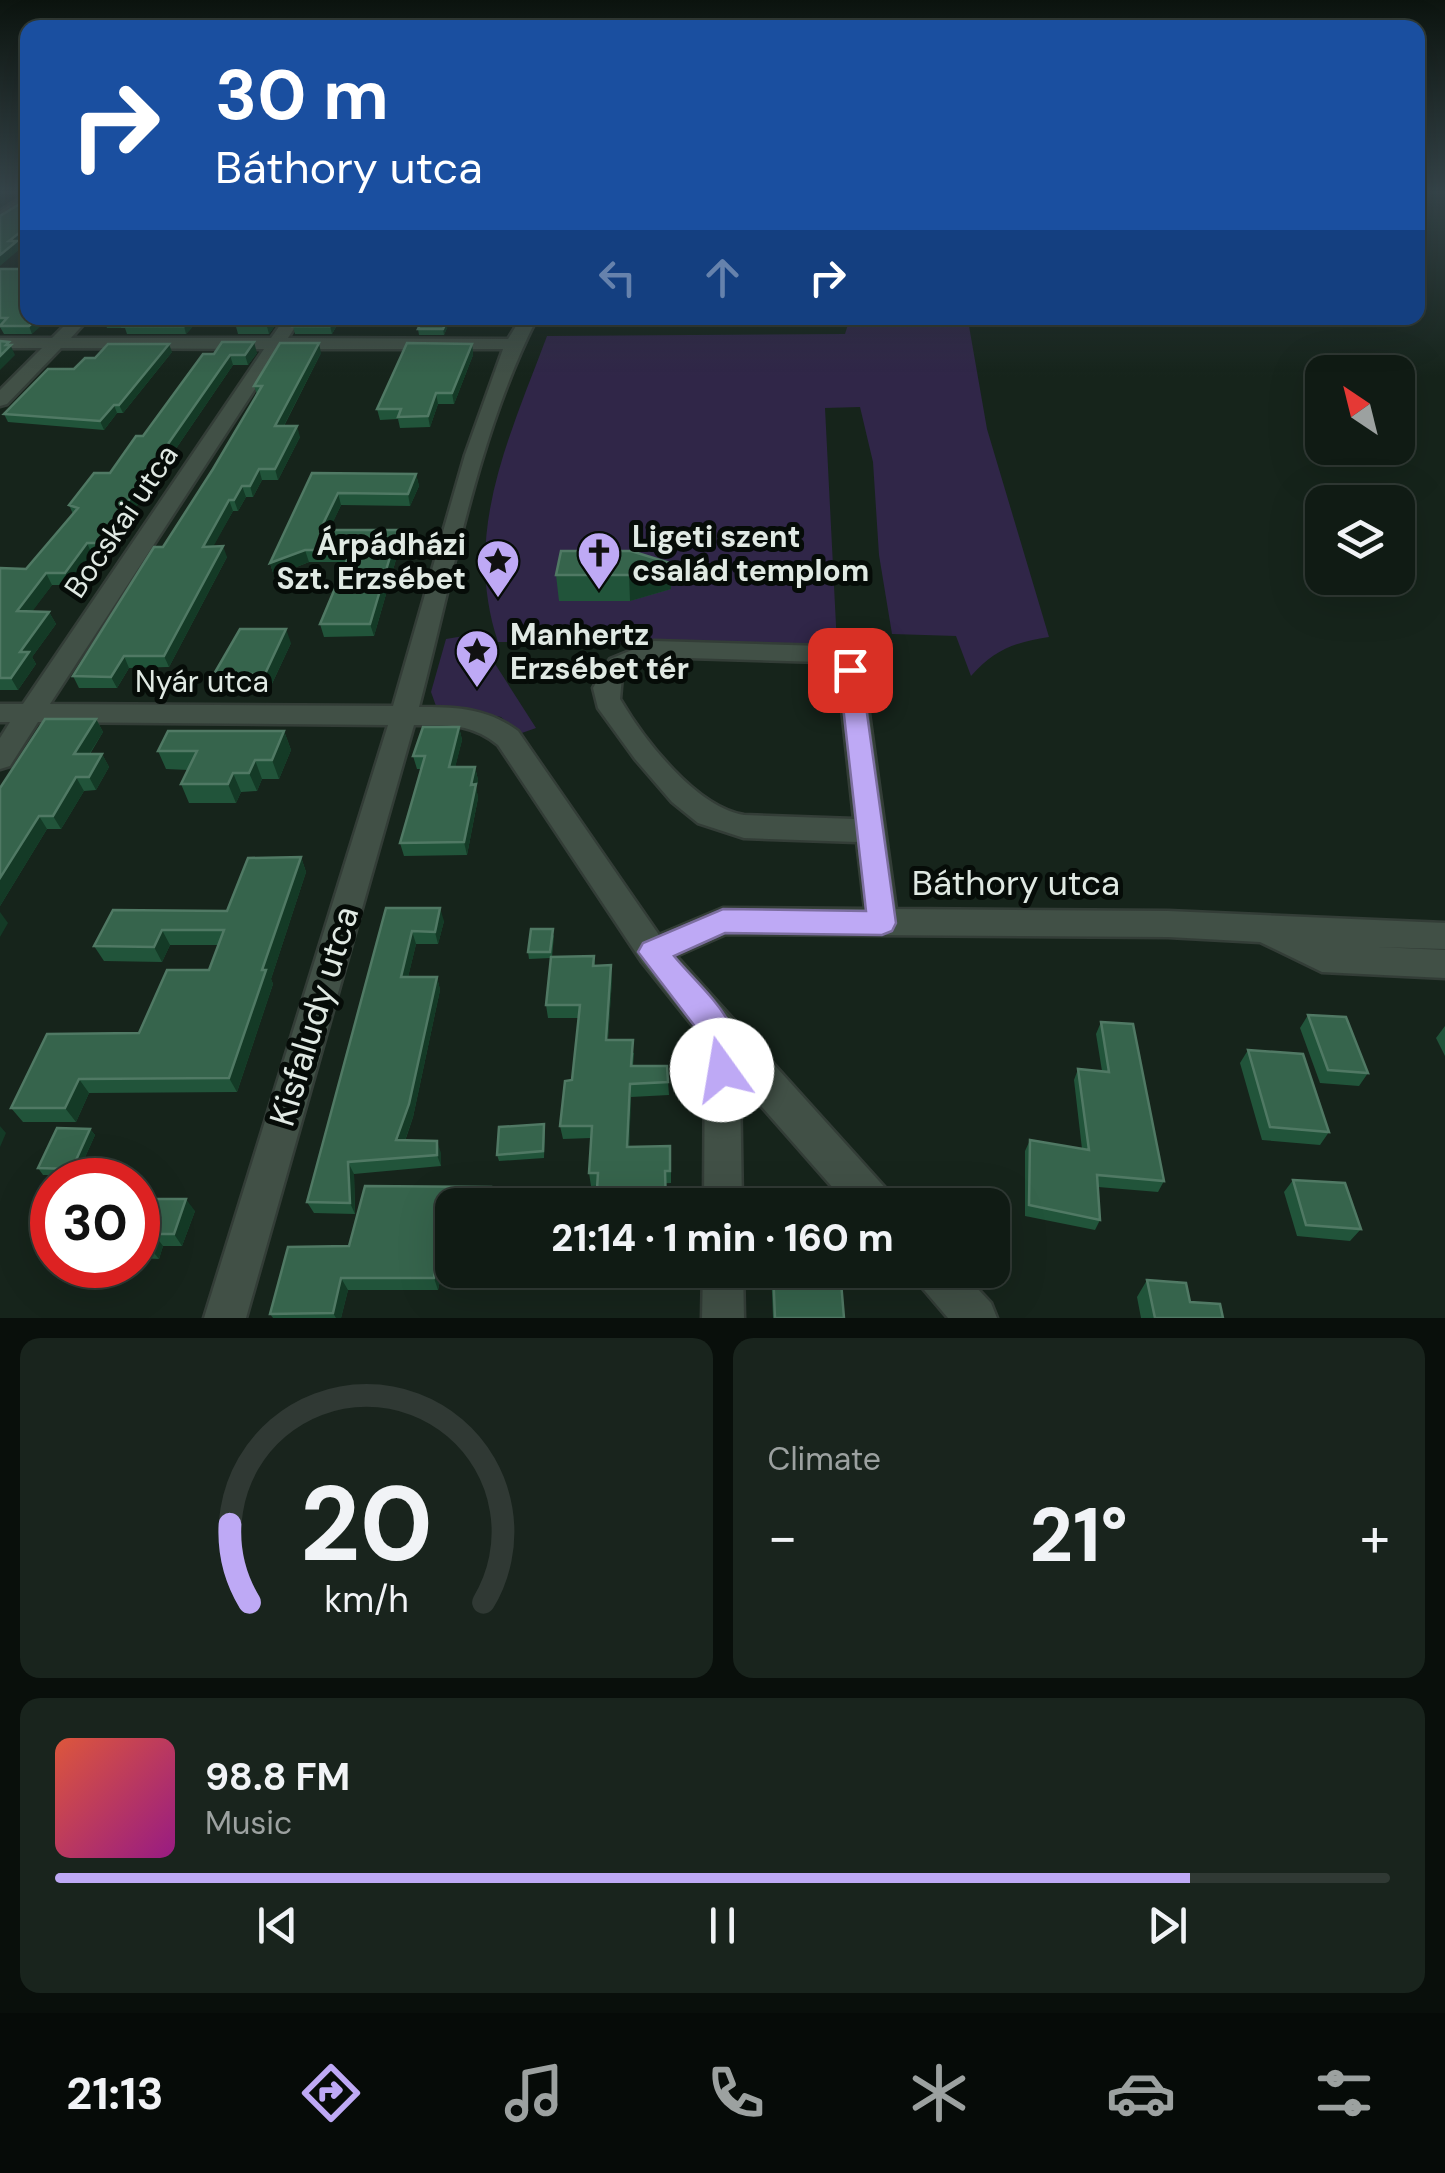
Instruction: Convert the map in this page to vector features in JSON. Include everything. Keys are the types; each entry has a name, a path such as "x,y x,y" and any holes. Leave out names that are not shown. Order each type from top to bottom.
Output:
{"street":[{"path":"0,400 74,325"},
{"name":"Bocskai utca","path":"0,759 289,325"},
{"name":"Kisfaludy utca","path":"224,1318 404,715 469,473 513,344 525,325"},
{"path":"0,342 513,344"},
{"path":"870,832 730,824 707,814 688,802 617,716 607,700 610,676 619,663 634,653 654,649 824,654 842,661 850,670 882,923"},
{"name":"Nyár utca","path":"0,713 404,715"},
{"path":"404,715 464,716 489,724 508,738 653,952 722,1036 859,1188"},
{"name":"Báthory utca","path":"653,952 723,921 1168,924 1445,936"},
{"name":"Báthory utca","path":"1264,929 1322,958 1445,964"},
{"path":"722,1036 723,1188"},
{"path":"723,1288 723,1318"},
{"path":"949,1288 976,1318"}],"shaded area":[{"path":"848,325 969,326 987,429 1049,637 1006,649 971,676 956,636 892,634 879,555 873,462 860,407 825,408 837,645 498,642 488,602 488,524 505,449 547,336 845,334"},
{"path":"476,634 536,728 519,734 501,717 436,706 431,692 446,639"}],"building":[{"path":"0,269 20,269 20,325 30,325 0,326 7,318 0,318"},
{"path":"420,325 445,325 443,329 418,329"},
{"path":"0,341 11,345 0,356"},
{"path":"222,342 254,342 245,355 230,355 99,543 87,543 65,573 46,573 17,611 49,612 20,652 29,652 11,678 0,678 0,568 26,569 78,508 69,505 94,473 110,473 136,436 143,436 203,354 214,354"},
{"path":"280,343 319,343 275,426 297,426 275,469 259,469 250,486 242,486 234,500 229,500 203,547 223,546 164,656 124,656 111,677 73,676 154,547 163,547 213,469 262,386 254,386"},
{"path":"407,343 472,344 452,393 436,393 428,416 398,417 401,409 377,409"},
{"path":"108,344 169,344 119,405 114,405 100,421 4,414 48,369 74,369 85,358 95,358"},
{"path":"312,473 416,474 408,494 338,493 320,530 398,530 370,624 320,624 351,550 305,550 270,563"},
{"path":"561,551 631,551 670,563 629,575 556,575"},
{"path":"240,629 286,629 265,674 214,674"},
{"path":"45,719 96,719 74,754 102,754 89,777 76,777 53,816 39,816 0,878 0,788"},
{"path":"423,727 459,727 449,767 475,767 471,785 476,784 464,842 400,843 425,756 413,756"},
{"path":"168,731 284,731 272,760 255,760 249,773 233,773 228,784 181,784 197,751 158,751"},
{"path":"301,857 229,1078 79,1079 65,1108 11,1108 47,1034 139,1033 167,970 209,970 224,930 162,930 154,947 94,946 113,910 227,911 248,858"},
{"path":"386,908 440,908 435,932 412,931 401,977 437,977 409,1104 396,1140 437,1141 437,1155 348,1162 350,1203 307,1202"},
{"path":"531,929 553,929 550,952 528,952"},
{"path":"594,956 593,966 611,965 606,1040 633,1040 631,1066 667,1066 668,1082 630,1084 627,1147 670,1146 666,1188 597,1188 598,1173 589,1173 592,1126 560,1126 565,1081 572,1080 580,1005 546,1005 551,957"},
{"path":"1308,1015 1346,1017 1368,1073 1328,1070"},
{"path":"1101,1022 1133,1024 1164,1181 1097,1175 1100,1220 1029,1205 1030,1140 1089,1150 1078,1069 1109,1072"},
{"path":"1248,1050 1303,1054 1329,1132 1270,1127"},
{"path":"544,1124 543,1151 497,1155 499,1127"},
{"path":"57,1128 90,1129 77,1158 43,1158"},
{"path":"1293,1180 1345,1183 1361,1229 1306,1225"},
{"path":"365,1186 491,1187 435,1188 434,1278 341,1278 333,1313 270,1314 288,1247 349,1246"},
{"path":"160,1199 186,1199 174,1234 160,1234"},
{"path":"1147,1280 1186,1283 1190,1302 1220,1304 1223,1318 1155,1318"},
{"path":"774,1288 842,1288 844,1318 775,1318"}],"place":[{"name":"Ligeti szent család templom","path":"599,591"},
{"name":"Árpádházi Szt. Erzsébet","path":"498,599"},
{"name":"Manhertz Erzsébet tér","path":"477,689"}],"route":[{"path":"722,1070 722,1036 653,952 723,921 882,923 850,670"}]}
